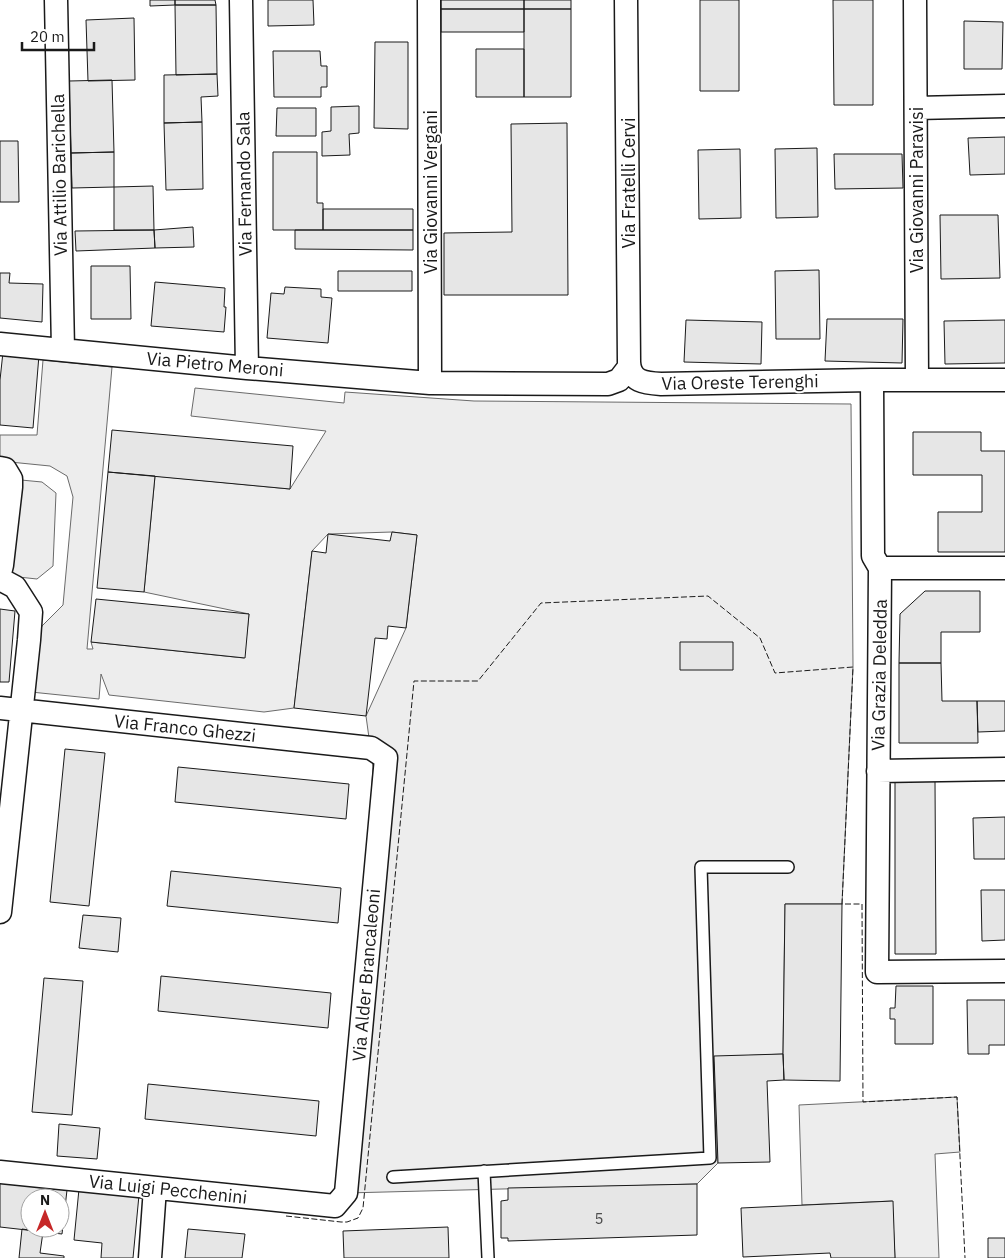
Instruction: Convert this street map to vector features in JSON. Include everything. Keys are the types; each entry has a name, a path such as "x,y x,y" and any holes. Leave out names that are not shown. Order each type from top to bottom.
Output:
{"street":[{"name":"Via Attilio Barichella","path":"56,0 62,349"},
{"name":"Via Fernando Sala","path":"241,0 247,368"},
{"name":"Via Giovanni Vergani","path":"429,0 430,383"},
{"name":"Via Fratelli Cervi","path":"626,0 629,367"},
{"name":"Via Giovanni Paravisi","path":"915,0 917,380"},
{"path":"916,108 1005,106"},
{"name":"Via Pietro Meroni","path":"0,344 247,368 430,383"},
{"path":"430,383 608,384 619,380 629,367"},
{"name":"Via Oreste Terenghi","path":"629,367 631,373 639,380 661,384 872,380 1005,380"},
{"name":"Via Grazia Deledda","path":"872,380 873,556 880,568 877,972 1005,971"},
{"path":"0,468 5,469 11,479 11,487 0,573"},
{"path":"880,568 1005,568"},
{"path":"0,579 15,587 31,612 29,640 11,709 0,912"},
{"name":"Via Franco Ghezzi","path":"11,709 370,748"},
{"name":"Via Alder Brancaleoni","path":"335,1206 346,1193 386,758 370,748"},
{"path":"878,771 1005,769"},
{"name":"Via Luigi Pecchenini","path":"0,1172 335,1206"},
{"path":"150,1258 155,1188"}],"lane":[{"path":"393,1177 710,1158 701,867 788,867"},
{"path":"484,1171 488,1258"}],"shaded area":[{"path":"43,360 112,367 87,649 93,649 91,642 244,658 249,614 144,592 155,476 290,489 326,431 191,416 195,388 344,403 345,392 474,401 851,404 853,667 842,904 785,904 783,1054 714,1057 718,1163 697,1184 346,1193 373,767 366,716 406,628 417,535 392,532 328,534 312,551 294,708 264,712 109,695 101,674 99,699 31,692 36,644 42,626 63,605 73,497 67,476 50,466 0,461 0,435 37,435"},
{"path":"0,478 42,482 56,493 53,566 37,579 0,575"},
{"path":"957,1097 960,1152 935,1154 939,1258 895,1258 892,1201 802,1205 799,1105"}],"building":[{"path":"150,0 175,0 175,5 150,6"},
{"path":"175,0 215,0 216,5 175,5"},
{"path":"268,0 313,0 314,25 268,26"},
{"path":"441,0 524,0 524,9 441,9"},
{"path":"524,0 571,0 571,9 524,9"},
{"path":"700,0 739,0 739,91 700,91"},
{"path":"833,0 873,0 873,105 834,105"},
{"path":"175,5 216,5 217,74 176,75"},
{"path":"441,9 524,9 524,32 441,32"},
{"path":"524,9 571,9 571,97 524,97"},
{"path":"134,18 135,80 88,81 86,20"},
{"path":"964,21 1003,22 1002,69 964,69"},
{"path":"375,42 408,42 408,129 374,128"},
{"path":"476,49 524,49 524,97 476,97"},
{"path":"273,51 320,51 321,66 327,66 327,87 321,87 321,97 274,97"},
{"path":"217,74 218,96 201,97 202,122 164,123 164,75"},
{"path":"112,80 114,152 71,153 69,81"},
{"path":"359,106 359,133 349,134 350,155 322,156 322,132 331,131 331,107"},
{"path":"277,108 316,108 316,136 276,136"},
{"path":"202,122 203,189 166,190 164,123"},
{"path":"567,123 568,295 444,295 444,233 512,232 511,124"},
{"path":"1005,137 1005,174 970,175 968,138"},
{"path":"0,141 18,141 19,202 0,202"},
{"path":"817,148 818,217 776,218 775,149"},
{"path":"740,149 741,218 699,219 698,150"},
{"path":"114,152 114,187 72,188 71,153"},
{"path":"273,152 317,152 317,203 323,203 323,230 273,230"},
{"path":"834,154 902,154 903,188 835,189"},
{"path":"153,186 154,230 114,230 114,187"},
{"path":"323,209 413,209 413,230 323,230"},
{"path":"940,215 998,215 1000,278 941,279"},
{"path":"193,227 194,247 155,248 154,230"},
{"path":"154,230 155,248 76,251 75,231"},
{"path":"295,230 413,230 413,250 295,249"},
{"path":"91,266 130,266 131,319 91,319"},
{"path":"819,270 820,339 776,339 775,271"},
{"path":"338,271 412,271 412,291 338,291"},
{"path":"0,273 10,273 9,283 43,284 42,322 0,318"},
{"path":"155,282 225,288 224,332 151,326"},
{"path":"285,287 321,289 321,297 332,298 328,343 267,338 271,293 284,294"},
{"path":"827,319 903,319 902,363 825,361"},
{"path":"686,320 762,322 761,364 684,362"},
{"path":"1005,320 1005,363 945,364 944,321"},
{"path":"3,352 39,355 33,428 0,425 0,380"},
{"path":"112,430 293,446 290,489 108,472"},
{"path":"913,432 981,432 981,451 1005,451 1005,552 938,552 938,512 982,512 982,475 913,475"},
{"path":"108,472 155,476 144,592 97,588"},
{"path":"392,532 417,535 406,628 388,626 387,639 375,638 366,716 294,708 312,551 326,553 328,534 390,541"},
{"path":"925,591 980,591 980,632 941,632 941,663 899,663 900,614"},
{"path":"96,599 249,614 245,658 91,642"},
{"path":"0,609 15,611 9,682 0,682"},
{"path":"680,642 733,642 733,670 680,670"},
{"path":"899,663 941,663 942,701 977,701 978,743 899,743"},
{"path":"977,701 1005,701 1005,731 978,732"},
{"path":"65,749 105,753 89,906 50,902"},
{"path":"178,767 349,784 346,819 175,802"},
{"path":"895,781 935,781 936,954 895,954"},
{"path":"1005,817 1005,859 974,859 973,818"},
{"path":"171,871 341,888 338,923 167,906"},
{"path":"981,890 1005,890 1005,940 982,941"},
{"path":"785,904 842,904 840,1081 784,1080"},
{"path":"83,915 121,918 118,952 79,948"},
{"path":"161,976 331,993 328,1028 158,1011"},
{"path":"44,978 83,981 72,1115 32,1112"},
{"path":"896,986 933,986 933,1044 895,1044 895,1019 890,1019 890,1008 895,1008"},
{"path":"967,1000 1005,1000 1005,1045 989,1045 989,1054 968,1054"},
{"path":"783,1054 784,1080 767,1081 770,1162 718,1163 714,1056"},
{"path":"148,1084 319,1101 316,1136 145,1119"},
{"path":"59,1124 100,1128 97,1159 57,1156"},
{"path":"0,1182 50,1188 20,1188 20,1229 0,1227"},
{"path":"697,1184 697,1235 508,1241 508,1238 501,1238 501,1201 508,1200 508,1188"},
{"path":"79,1189 139,1195 133,1258 101,1258 102,1243 74,1240"},
{"path":"893,1201 895,1258 831,1258 830,1253 743,1257 741,1208"},
{"path":"448,1227 449,1258 344,1258 343,1231"},
{"path":"188,1229 245,1234 242,1258 185,1258"},
{"path":"21,1238 42,1238 40,1253 64,1256 64,1258 19,1258"},
{"path":"988,1238 1005,1238 1005,1258 988,1258"}],"fence":[{"path":"286,1216 347,1222 358,1218 363,1208 414,681 478,681 541,603 708,596 760,638 775,673 853,667 842,904 862,904 863,1102 957,1097 965,1258"}]}
